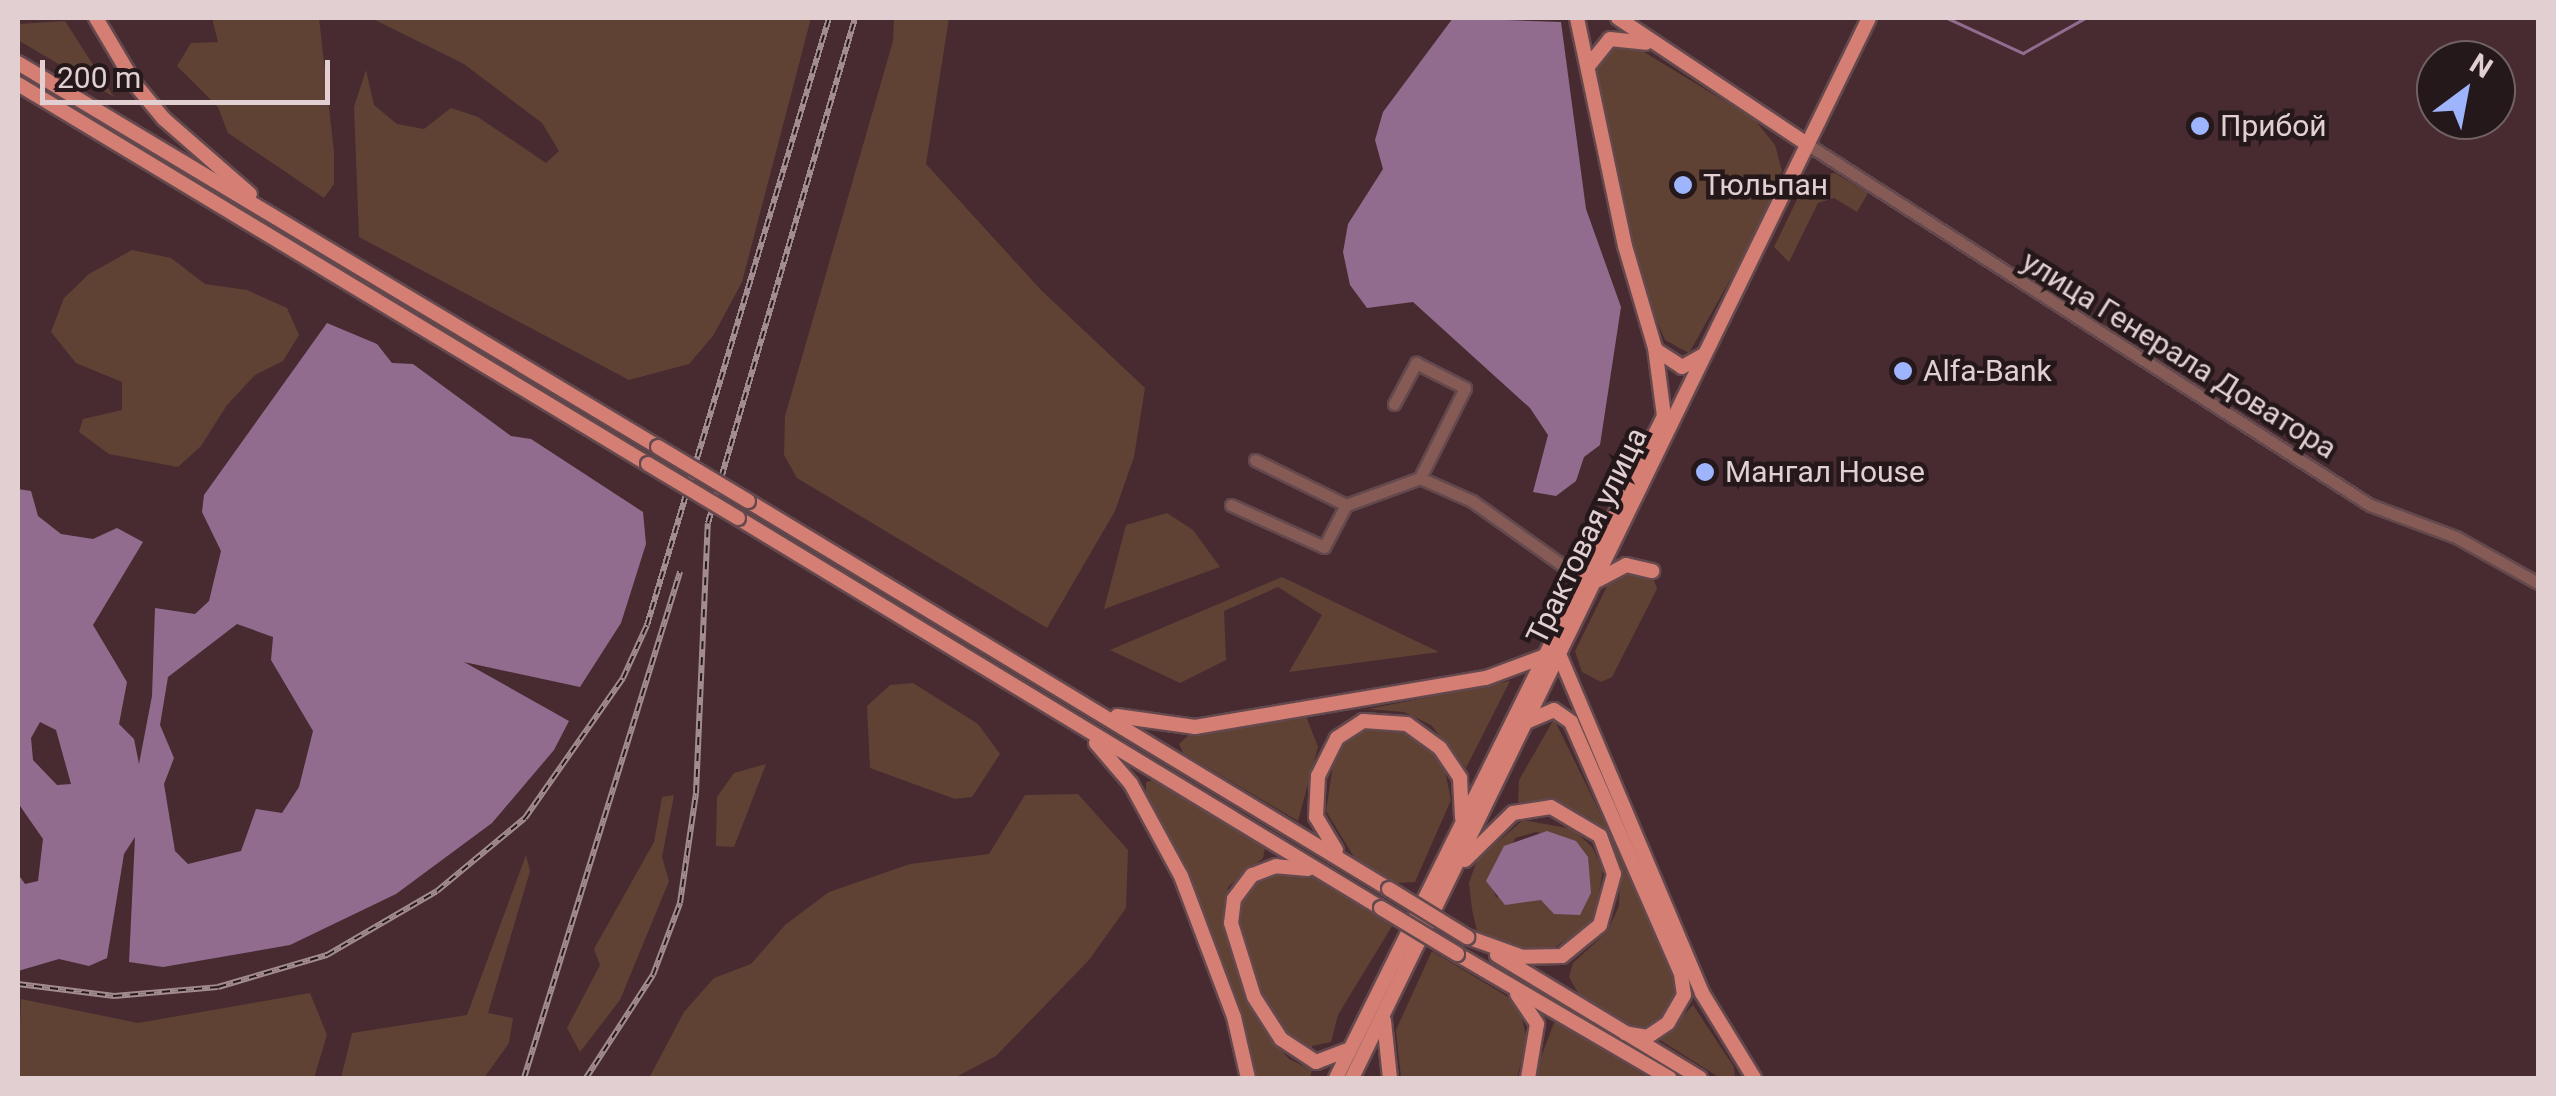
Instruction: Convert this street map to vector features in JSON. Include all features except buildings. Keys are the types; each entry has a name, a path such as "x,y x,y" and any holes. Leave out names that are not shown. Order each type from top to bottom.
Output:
{"main road":[{"path":"96,18 164,119 306,238"},
{"path":"1577,18 1625,246 1656,348 1684,367 1708,350"},
{"path":"1618,18 1806,144"},
{"name":"Трактовая улица","path":"1336,1078 1708,350 1869,18"},
{"path":"1590,74 1597,47 1618,36 1682,61"},
{"path":"18,63 1050,682 1700,1078"},
{"path":"18,84 1038,702 1670,1078"},
{"name":"Трактовая улица","path":"1589,582 1660,430 1666,401 1656,348"},
{"path":"1589,582 1626,565 1652,572"},
{"path":"1050,682 1126,719 1187,728 1486,678 1553,654 1702,993 1754,1078"},
{"name":"Трактовая улица","path":"1352,1078 1526,722 1553,654"},
{"path":"1038,702 1107,754 1146,809 1202,924 1248,1078"},
{"path":"1526,722 1554,710 1571,722 1682,974 1684,995 1668,1024 1646,1037 1624,1034"},
{"path":"1389,889 1330,845 1318,824 1320,767 1344,731 1382,719 1407,724 1432,741 1458,769 1461,828"},
{"path":"1449,880 1504,818 1530,808 1570,813 1600,836 1611,855 1609,906 1578,948 1535,959 1466,937"},
{"path":"1352,1046 1318,1062 1280,1039 1249,983 1232,904 1252,874 1288,865 1381,908"},
{"path":"1506,982 1536,1024 1528,1078"},
{"path":"1385,1012 1382,1048 1390,1078"}],"street":[{"name":"улица Генерала Доватора","path":"1806,144 2370,505 2456,537 2538,583"},
{"path":"1231,505 1324,547 1346,505 1420,478 1465,388 1416,363 1394,404"},
{"path":"1256,460 1346,505"},
{"path":"1420,478 1472,501 1589,582"}],"shaded area":[{"path":"212,18 319,18 334,152 334,184 324,198 228,133 218,107 177,66 191,43 218,42"},
{"path":"371,18 811,18 742,282 713,336 689,364 629,380 359,237 354,107 366,70 374,105 397,124 424,129 451,108 478,117 546,163 559,151 542,123 464,64"},
{"path":"894,18 949,18 926,164 1041,290 1145,388 1134,457 1115,511 1047,628 797,478 784,455 785,416 893,41"},
{"path":"1453,18 1561,22 1586,209 1621,307 1600,445 1584,457 1576,481 1556,496 1533,492 1548,435 1530,408 1413,302 1367,308 1350,285 1343,252 1348,224 1383,169 1375,140 1383,112"},
{"path":"65,21 114,97 18,40 18,24"},
{"path":"1620,46 1644,52 1754,119 1775,145 1782,171 1766,216 1689,353 1665,340 1625,246 1596,73 1602,53"},
{"path":"18,71 298,240 297,246 18,77"},
{"path":"1835,173 1868,193 1857,212 1834,198 1818,203 1789,262 1774,247 1807,179"},
{"path":"132,250 171,258 205,284 247,290 287,308 299,335 283,361 255,375 227,405 201,446 178,467 109,454 79,432 83,419 122,410 122,382 76,363 51,332 64,298 89,274"},
{"path":"327,323 377,344 392,363 413,364 511,436 531,439 643,512 646,544 621,623 580,687 464,662 569,721 554,750 492,823 396,894 290,945 163,967 129,962 135,837 124,854 107,958 89,966 59,959 18,971 18,874 25,884 38,881 43,839 18,803 18,489 31,491 38,516 61,534 93,539 117,528 143,542 93,625 127,682 119,724 134,739 139,764 152,696 155,608 195,614 209,601 221,551 202,512 204,495","holes":["237,624 273,637 271,660 313,731 299,787 282,813 256,809 241,851 188,864 175,851 164,784 174,758 160,725 168,677","40,722 56,730 71,784 57,785 33,760 31,738"]},
{"path":"1167,513 1193,530 1220,567 1104,609 1126,525"},
{"path":"1634,569 1654,580 1657,589 1612,677 1601,682 1582,672 1575,651 1613,574"},
{"path":"1282,577 1439,652 1289,672 1322,615 1278,587 1224,611 1226,660 1180,683 1110,650"},
{"path":"1510,681 1466,768 1431,725 1404,712 1368,709"},
{"path":"913,683 978,724 1000,754 972,797 955,799 870,768 867,706 890,685"},
{"path":"1306,716 1318,747 1298,821 1183,753 1179,744 1191,733"},
{"path":"1554,719 1678,972 1672,1009 1652,1030 1636,1031 1581,998 1569,977 1573,963 1607,932 1619,906 1620,871 1608,835 1590,818 1547,801 1518,802 1519,780"},
{"path":"1369,727 1402,731 1436,755 1445,771 1451,800 1415,882 1395,883 1354,857 1326,811 1335,752"},
{"path":"766,764 734,847 716,846 717,797 734,773"},
{"path":"1157,779 1265,848 1263,858 1228,887 1225,933 1261,1026 1289,1059 1312,1070 1310,1078 1253,1078 1214,940 1146,795 1146,782"},
{"path":"1078,794 1128,850 1126,908 1089,960 996,1056 954,1078 649,1078 684,1012 714,978 751,964 785,925 829,892 910,864 989,854 1025,795"},
{"path":"674,795 662,857 669,881 620,1000 580,1052 567,1028 600,965 594,949 654,842 662,797"},
{"path":"1523,820 1573,829 1592,847 1603,870 1594,922 1549,951 1523,950 1477,931 1469,883 1477,860","holes":["1536,832 1569,841 1496,898 1493,887 1515,838"]},
{"path":"1547,831 1576,841 1588,857 1591,893 1580,915 1554,914 1541,900 1505,905 1486,881 1504,846"},
{"path":"526,855 530,871 488,1013 513,1018 509,1043 484,1078 341,1078 352,1033 467,1015"},
{"path":"1279,871 1314,878 1392,926 1338,1015 1331,1042 1312,1046 1312,1052 1294,1043 1264,1002 1237,924 1238,900 1253,882"},
{"path":"1432,951 1518,1003 1527,1039 1517,1078 1401,1078 1396,1030"},
{"path":"310,993 327,1035 314,1078 18,1078 21,999 138,1023"},
{"path":"1693,1005 1734,1067 1735,1078 1720,1078 1660,1040"},
{"path":"1554,1023 1558,1023 1649,1078 1533,1078"}],"waterway":[{"path":"1947,18 2023,53 2085,18"}],"railway":[{"path":"18,984 114,996 218,987 327,955 437,891 525,818 623,678 647,625 829,18"},
{"path":"586,1078 653,975 680,903 696,793 708,523 855,18"},
{"path":"524,1078 680,572"}],"place":[{"name":"Прибой","path":"2200,126"},
{"name":"Тюльпан","path":"1683,185"},
{"name":"Alfa-Bank","path":"1903,371"},
{"name":"Мангал House","path":"1705,472"}]}
